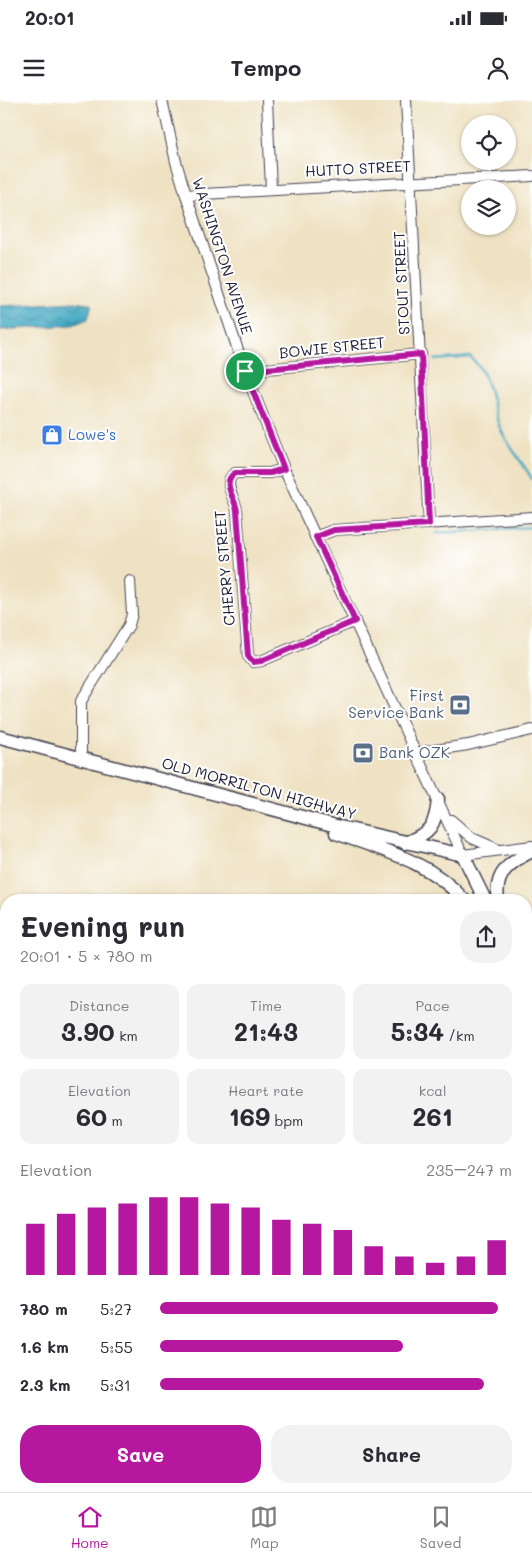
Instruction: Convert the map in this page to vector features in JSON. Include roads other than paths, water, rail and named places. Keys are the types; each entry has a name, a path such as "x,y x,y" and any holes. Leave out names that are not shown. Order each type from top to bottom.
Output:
{"main road":[{"name":"OLD MORRILTON HIGHWAY","path":"0,737 266,808 405,843 464,855"},
{"path":"405,843 429,831 437,817 438,799"},
{"path":"266,808 388,850 422,866 457,894"},
{"path":"498,894 498,882 502,872 513,860 532,851"},
{"path":"464,855 482,894"}],"street":[{"name":"WASHINGTON AVENUE","path":"162,100 176,162 186,195 245,371 284,469 464,855"},
{"path":"267,100 271,189"},
{"name":"STOUT STREET","path":"406,100 429,524"},
{"name":"HUTTO STREET","path":"186,195 532,176"},
{"name":"BOWIE STREET","path":"245,371 421,354"},
{"name":"CHERRY STREET","path":"284,469 270,473 235,473 228,482 237,508 248,656 253,662 261,661 355,621"},
{"path":"316,537 334,530 532,517"},
{"path":"81,760 81,701 129,624 132,614 130,581"},
{"path":"414,750 468,745 532,730"},
{"path":"446,814 454,824 472,838 487,847 502,851"},
{"path":"464,855 532,846"}],"water":[{"path":"74,302 92,304 88,319 73,325 0,330 0,306"}],"waterway":[{"path":"435,360 470,357 477,365 487,383 502,432 532,479"},
{"path":"437,533 532,527"}],"place":[{"name":"Lowe's","path":"52,435"},
{"name":"First Service Bank","path":"460,705"},
{"name":"Bank OZK","path":"363,753"}]}
